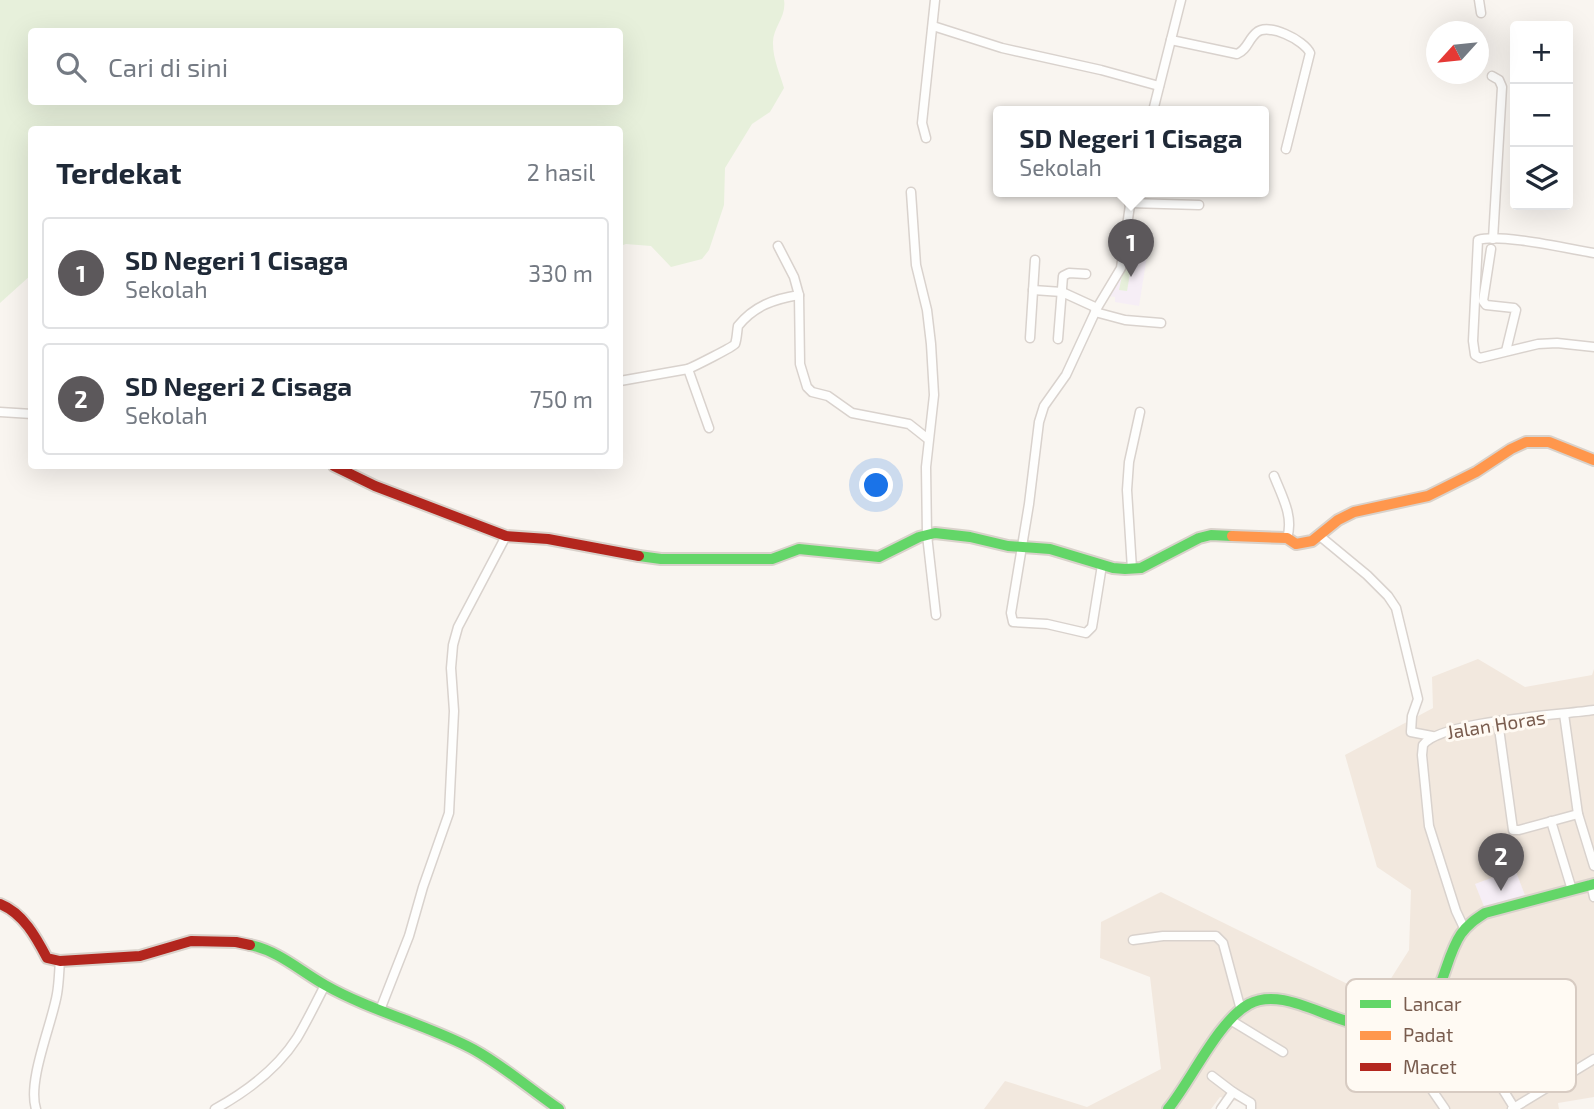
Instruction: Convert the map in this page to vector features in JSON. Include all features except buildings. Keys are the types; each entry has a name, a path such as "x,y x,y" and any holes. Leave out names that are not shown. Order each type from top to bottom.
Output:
{"street":[{"path":"926,138 922,123 935,0"},
{"path":"1154,106 1181,0"},
{"path":"1479,0 1481,13"},
{"path":"933,26 1002,48 1159,86"},
{"path":"1171,40 1237,54 1243,52 1257,32 1265,29 1291,37 1306,46 1310,53 1286,149"},
{"path":"1492,76 1502,87 1493,239"},
{"path":"911,192 916,265 927,310 931,344 934,395 926,458 927,535 936,615"},
{"path":"1102,565 1094,621 1092,628 1086,633 1041,623 1016,624 1012,619 1044,407 1066,375 1096,310 1121,268 1130,197"},
{"path":"1129,203 1199,205"},
{"path":"1594,253 1493,239 1481,238 1476,242 1474,352 1480,358 1547,343 1594,347"},
{"path":"778,246 794,277 799,295 800,364 807,387 859,415 909,424 928,439"},
{"path":"1490,249 1483,301 1486,305 1516,310 1506,351"},
{"path":"1030,338 1035,260"},
{"path":"1058,339 1065,275 1086,274"},
{"path":"1033,290 1062,292 1096,310 1125,320 1161,323"},
{"path":"623,380 688,369 731,348 735,343 738,326 765,303 799,295"},
{"path":"688,369 709,428"},
{"path":"0,412 28,414"},
{"path":"1132,569 1127,490 1129,462 1140,412"},
{"path":"340,469 375,486 506,536 548,538 608,552 661,559 772,559 799,550 879,557 935,533 1022,548 1050,549 1112,568 1132,569 1141,568 1206,536 1287,538 1303,545 1321,537 1333,523 1348,514 1400,505 1430,495 1527,442 1554,443 1594,460"},
{"path":"1274,477 1287,509 1290,524 1287,538"},
{"path":"380,1010 409,936 422,887 449,813 454,711 451,668 458,626 506,536"},
{"path":"1321,537 1367,575 1393,601 1418,699 1412,716 1411,732 1432,736"},
{"name":"Jalan Horas","path":"1464,928 1456,911 1428,820 1422,750 1426,740 1432,736 1498,721 1594,710"},
{"path":"1564,714 1578,814 1594,866"},
{"path":"1498,721 1513,830 1578,814"},
{"path":"1552,821 1572,890"},
{"path":"1442,979 1450,954 1464,928 1485,912 1592,884 1594,897"},
{"path":"0,904 8,907 33,931 44,955 60,961 139,956 191,941 236,942 280,956 325,985 470,1047 559,1109"},
{"path":"1133,940 1163,936 1216,936 1223,943 1241,1010"},
{"path":"36,1109 33,1101 40,1055 57,994 60,961"},
{"path":"215,1109 245,1092 280,1059 296,1039 325,985"},
{"path":"1168,1109 1241,1010 1259,1000 1276,999 1346,1021"},
{"path":"1232,1021 1283,1052"},
{"path":"1576,1070 1594,1059"},
{"path":"1212,1076 1251,1103 1251,1109"},
{"path":"1222,1109 1233,1092"},
{"path":"1433,1092 1445,1109"},
{"path":"1503,1092 1514,1109 1541,1092"}],"shaded area":[{"path":"1126,253 1147,256 1139,306 1115,302 1115,297 1108,296"},
{"path":"1478,659 1525,687 1592,675 1594,669 1594,1097 1558,1103 1559,1109 1256,1109 1256,1106 1220,1097 1211,1109 984,1109 1005,1081 1087,1107 1161,1069 1150,977 1100,958 1101,922 1161,892 1346,983 1346,1092 1576,1092 1576,979 1391,979 1409,950 1411,890 1377,867 1345,755 1433,708 1432,677"},
{"path":"1515,869 1526,898 1485,909 1475,884"}],"green space":[{"path":"0,0 784,0 773,44 775,61 784,88 770,112 752,124 725,168 724,205 709,250 702,259 671,267 651,246 623,245 623,126 28,126 28,278 0,303"},
{"path":"1125,261 1132,262 1127,291 1119,290"}],"traffic: fast":[{"path":"639,556 661,559 772,559 799,549 879,557 919,537 935,533 970,537 1008,546 1050,549 1113,568 1125,569 1141,568 1199,538 1211,535 1232,536"},
{"path":"1442,979 1455,944 1464,930 1485,913 1594,884"},
{"path":"250,945 280,957 342,994 467,1046 559,1109"},
{"path":"1168,1109 1226,1024 1249,1004 1267,999 1286,1001 1346,1021"}],"traffic: slow":[{"path":"1232,536 1287,538 1296,544 1312,541 1338,520 1354,512 1428,496 1476,472 1526,442 1549,442 1594,460"}],"traffic: jam":[{"path":"340,469 375,486 506,536 548,539 639,556"},
{"path":"0,904 16,913 47,958 60,961 140,956 191,941 250,945"}],"place":[{"name":"SD Negeri 1 Cisaga","path":"1131,277"},
{"name":"SD Negeri 2 Cisaga","path":"1501,891"}]}
